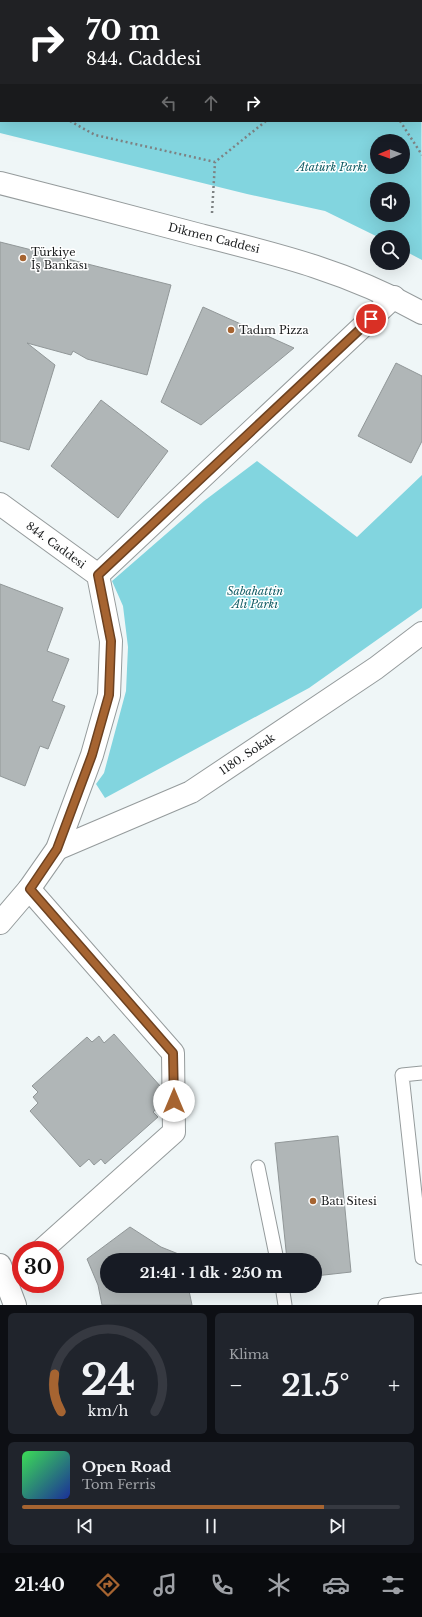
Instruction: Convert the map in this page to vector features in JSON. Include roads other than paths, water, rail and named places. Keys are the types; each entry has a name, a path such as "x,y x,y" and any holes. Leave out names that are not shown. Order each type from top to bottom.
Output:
{"street":[{"name":"Dikmen Caddesi","path":"0,183 289,257 342,275 394,297 422,313"},
{"path":"98,575 394,297"},
{"name":"844. Caddesi","path":"0,504 98,575 111,641 109,695 92,755 57,849 30,889 0,923"},
{"name":"1180. Sokak","path":"57,849 191,792 376,668 422,633"},
{"path":"30,889 173,1053 174,1132 52,1241"},
{"path":"9,1272 15,1305"}],"lane":[{"path":"422,1073 402,1075 422,1258"},
{"path":"258,1167 275,1253"},
{"path":"283,1293 285,1305"},
{"path":"385,1305 422,1300"}],"place":[{"name":"Türkiye İş Bankası","path":"23,258"},
{"name":"Tadım Pizza","path":"231,330"},
{"name":"Batı Sitesi","path":"313,1201"}],"park label":[{"name":"Atatürk Parkı","path":"332,167"},
{"name":"Sabahattin Ali Parkı","path":"255,597"}]}
